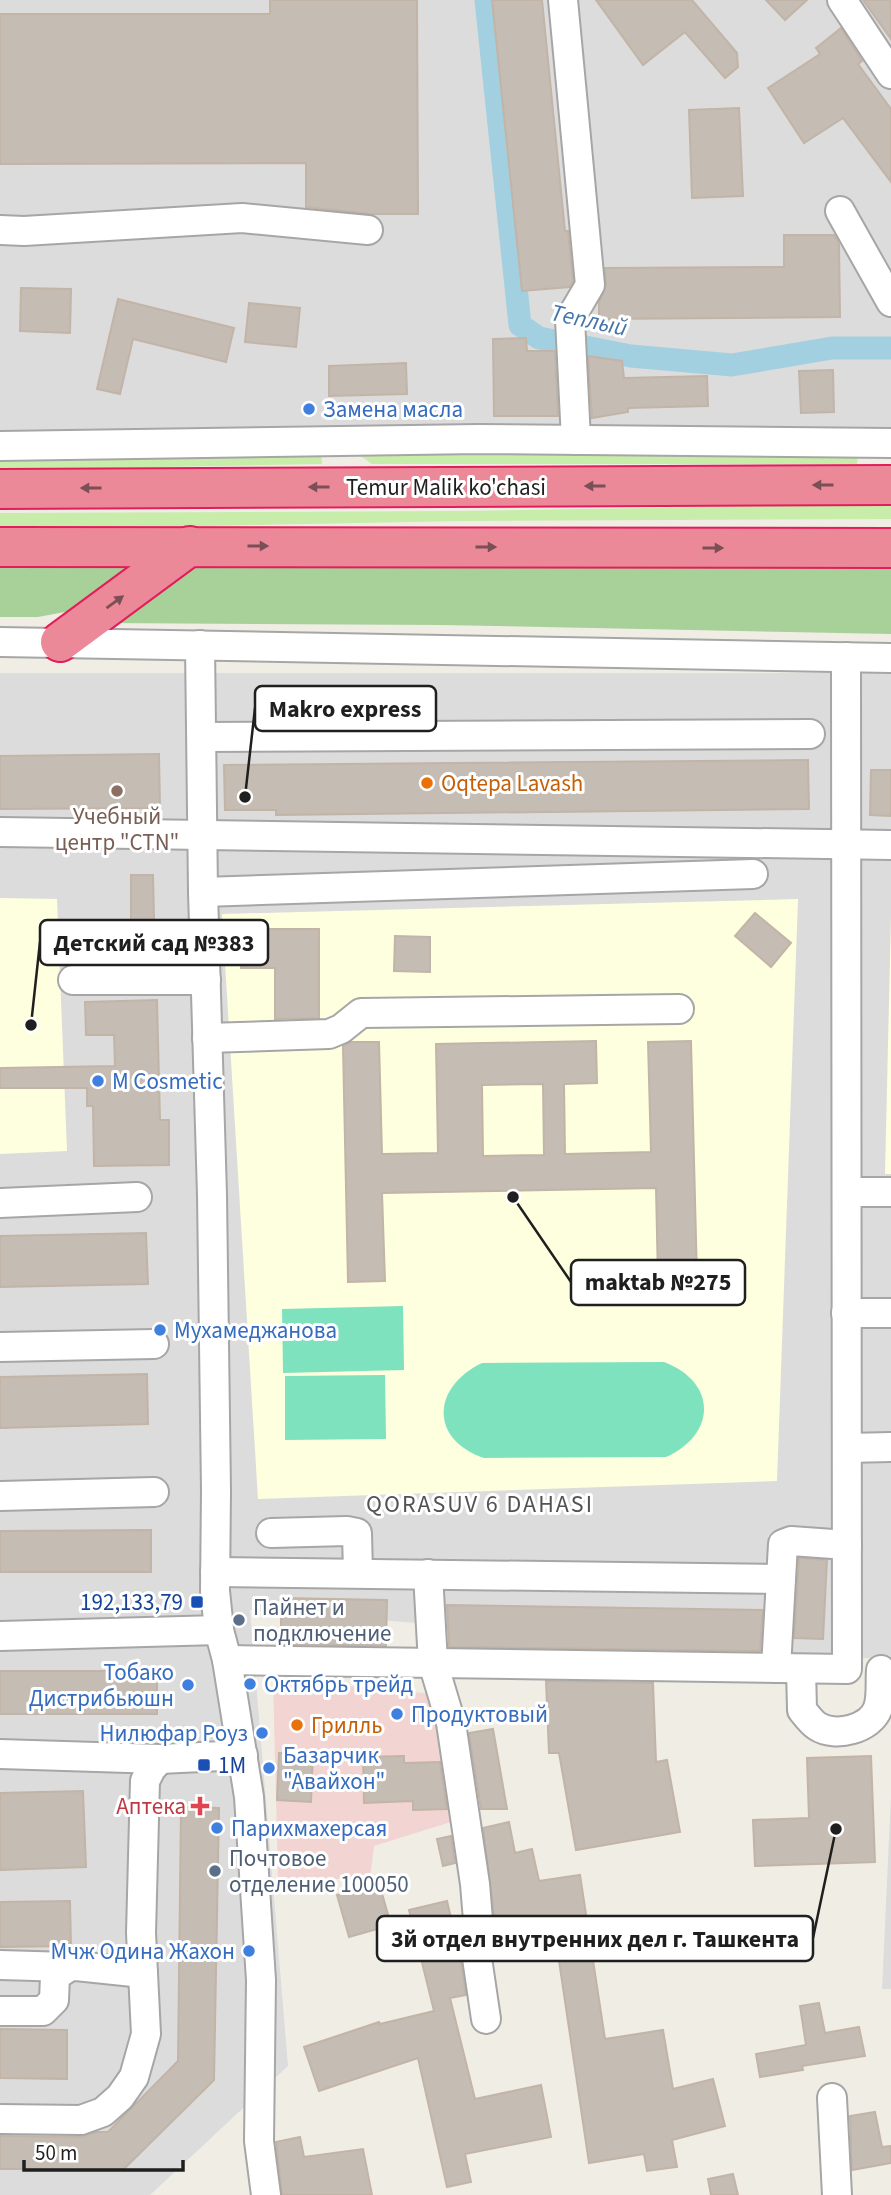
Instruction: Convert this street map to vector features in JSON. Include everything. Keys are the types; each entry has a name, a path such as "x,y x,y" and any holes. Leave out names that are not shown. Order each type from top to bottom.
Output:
{"highway":[{"name":"Temur Malik ko'chasi","path":"0,489 891,485"},
{"path":"60,642 190,546"},
{"path":"0,547 891,548"}],"street":[{"path":"562,0 590,285 570,319 576,440"},
{"path":"842,0 891,74"},
{"path":"840,211 891,302"},
{"path":"0,230 24,231 242,218 368,230"},
{"path":"0,446 479,439 891,443"},
{"path":"0,642 891,658"},
{"path":"200,645 215,1437 215,1572 219,1630 227,1660 249,1797 261,1980 259,2141 266,2195"},
{"path":"846,657 847,1669"},
{"path":"202,737 810,734"},
{"path":"0,832 891,845"},
{"path":"203,892 753,874"},
{"path":"73,980 205,980"},
{"path":"207,1038 329,1034 341,1029 361,1013 679,1010"},
{"path":"847,1192 891,1192"},
{"path":"0,1203 137,1197"},
{"path":"846,1313 891,1313"},
{"path":"0,1347 154,1344"},
{"path":"847,1448 891,1447"},
{"path":"0,1496 154,1492"},
{"path":"271,1533 357,1532 358,1573"},
{"path":"227,1660 789,1668 886,1670 879,1706 873,1720 860,1728 840,1731 818,1727 802,1710 789,1668 781,1579 783,1544 792,1541 847,1545"},
{"path":"215,1572 781,1579"},
{"path":"428,1574 433,1663 451,1723 462,1796 475,1884 480,1932 477,1958 486,2019"},
{"path":"0,1636 219,1630"},
{"path":"0,1754 160,1759 243,1755"},
{"path":"0,2119 82,2120 103,2112 120,2097 134,2077 146,2034 141,1933 145,1781 160,1759"},
{"path":"0,1965 76,1966 143,1973"},
{"path":"0,2011 43,2011 54,2000 55,1976 69,1967"},
{"path":"832,2098 837,2195"}],"shaded area":[{"path":"0,0 891,0 891,435 0,443"},
{"name":"QORASUV 6 DAHASI","path":"0,673 891,673 891,1660 250,1610 288,2066 150,2195 0,2195"},
{"path":"0,898 57,899 67,1151 0,1154"},
{"path":"798,899 777,1481 258,1499 222,914"},
{"path":"891,916 891,1174 885,1174"},
{"path":"273,1679 456,1696 451,1822 374,1846 370,1879 278,1879"},
{"path":"891,1796 891,1989 882,1989"}],"green space":[{"path":"321,451 322,464 0,470 0,457"},
{"path":"858,451 857,464 372,464 358,454"},
{"path":"891,504 891,519 0,526 0,513 461,511"},
{"path":"193,563 891,567 891,634 442,625 104,623"},
{"path":"0,564 138,565 70,611 38,617 0,617"},
{"path":"403,1306 404,1370 283,1373 282,1309"},
{"path":"664,1362 694,1382 704,1408 702,1422 695,1435 683,1447 666,1457 484,1458 453,1439 446,1426 446,1399 453,1385 465,1373 482,1363"},
{"path":"385,1375 386,1439 285,1440 285,1376"}],"building":[{"path":"270,0 417,0 418,214 371,214 306,207 306,163 0,164 0,14 270,14"},
{"path":"492,0 542,0 565,231 568,231 573,281 570,287 522,291"},
{"path":"596,0 692,0 737,53 738,67 725,78 685,32 643,65"},
{"path":"766,0 807,0 785,20"},
{"path":"863,0 891,0 891,39"},
{"path":"841,28 862,61 858,64 891,109 891,182 843,118 804,143 768,88 820,54 816,48"},
{"path":"739,108 743,196 692,198 689,110"},
{"path":"784,235 834,235 839,244 840,317 599,319 599,303 606,284 605,268 784,267"},
{"path":"21,288 71,289 70,333 20,331"},
{"path":"118,299 234,328 226,362 133,339 120,394 97,389"},
{"path":"249,303 300,308 296,347 245,342"},
{"path":"526,338 527,351 555,351 558,416 494,416 493,339"},
{"path":"588,356 622,361 624,378 707,376 708,406 628,408 628,412 592,418"},
{"path":"406,363 407,394 329,396 329,366"},
{"path":"833,370 834,412 801,413 799,371"},
{"path":"159,754 160,808 0,809 0,756"},
{"path":"808,760 809,809 276,815 276,810 225,810 224,765"},
{"path":"871,770 891,770 891,816 870,815"},
{"path":"131,875 153,875 155,963 128,963"},
{"path":"755,913 791,943 771,967 735,936"},
{"path":"241,929 319,929 319,1018 275,1019 275,968 241,968"},
{"path":"395,936 430,937 430,972 394,971"},
{"path":"157,1000 160,1120 169,1120 169,1165 94,1166 93,1106 87,1106 87,1088 0,1088 0,1068 115,1066 114,1035 86,1035 85,1002"},
{"path":"596,1041 597,1083 564,1084 565,1154 651,1152 648,1042 691,1041 697,1279 658,1280 656,1188 382,1193 385,1281 348,1282 343,1046 351,1042 379,1042 382,1154 438,1153 436,1044","holes":["543,1084 544,1155 483,1156 482,1085"]},
{"path":"146,1233 148,1284 0,1287 0,1236"},
{"path":"147,1374 148,1424 0,1428 0,1377"},
{"path":"151,1530 151,1572 0,1572 0,1531"},
{"path":"799,1558 827,1560 823,1639 794,1638"},
{"path":"281,1598 387,1600 386,1646 281,1644"},
{"path":"447,1605 763,1610 760,1651 449,1647"},
{"path":"0,1671 157,1671 157,1714 0,1714"},
{"path":"546,1681 653,1683 656,1762 667,1760 680,1832 576,1850 559,1753 549,1753"},
{"path":"493,1729 507,1809 481,1809 469,1733"},
{"path":"279,1753 313,1754 311,1802 277,1800"},
{"path":"404,1756 404,1763 440,1762 447,1809 413,1810 413,1801 364,1803 363,1757"},
{"path":"871,1756 875,1862 755,1866 753,1820 809,1818 807,1758"},
{"path":"83,1791 86,1867 0,1870 0,1793"},
{"path":"181,1807 219,1808 214,2080 124,2169 0,2169 0,2136 81,2137 96,2132 108,2132 178,2061"},
{"path":"509,1822 515,1853 532,1849 539,1881 580,1875 605,2039 663,2030 673,2089 713,2079 725,2126 672,2140 677,2167 647,2171 644,2154 589,2163 554,1927 497,1939 483,1828"},
{"path":"451,1836 455,1863 443,1866 437,1839"},
{"path":"379,1883 391,1925 349,1937 337,1895"},
{"path":"70,1901 71,1946 0,1947 0,1902"},
{"path":"447,1901 466,1995 450,1998 475,2099 541,2085 551,2137 465,2154 471,2182 447,2187 418,2058 319,2091 304,2047 379,2022 380,2024 434,2011 409,1910"},
{"path":"819,2003 825,2033 859,2027 865,2056 802,2066 803,2070 760,2077 756,2054 806,2045 800,2006"},
{"path":"0,2029 67,2030 67,2079 0,2078"},
{"path":"875,2112 882,2147 891,2146 891,2163 852,2170 850,2116"},
{"path":"300,2137 304,2157 363,2149 372,2195 282,2195 276,2142"},
{"path":"733,2174 738,2195 711,2195 708,2179"}],"waterway":[{"name":"Теплый","path":"486,0 520,325 539,338 631,356 732,365 832,348 890,348"}],"place":[{"name":"Замена масла","path":"309,409"},
{"name":"Oqtepa Lavash","path":"427,783"},
{"name":"Учебный центр \"CTN\"","path":"117,791"},
{"name":"Makro express","path":"245,797"},
{"name":"Детский сад №383","path":"31,1025"},
{"name":"M Cosmetic","path":"98,1081"},
{"name":"maktab №275","path":"513,1197"},
{"name":"Мухамеджанова","path":"160,1330"},
{"name":"192,133,79","path":"197,1602"},
{"name":"Пайнет и подключение","path":"239,1620"},
{"name":"Октябрь трейд","path":"250,1684"},
{"name":"Тобако Дистрибьюшн","path":"188,1685"},
{"name":"Продуктовый","path":"397,1714"},
{"name":"Грилль","path":"297,1725"},
{"name":"Нилюфар Роуз","path":"262,1733"},
{"name":"1М","path":"204,1765"},
{"name":"Базарчик \"Авайхон\"","path":"269,1768"},
{"name":"Аптека","path":"200,1806"},
{"name":"Парихмахерсая","path":"217,1828"},
{"name":"3й отдел внутренних дел г. Ташкента","path":"836,1829"},
{"name":"Почтовое отделение 100050","path":"215,1871"},
{"name":"Мчж Одина Жахон","path":"249,1951"}],"district":[{"name":"QORASUV 6 DAHASI","path":"480,1504"}]}
